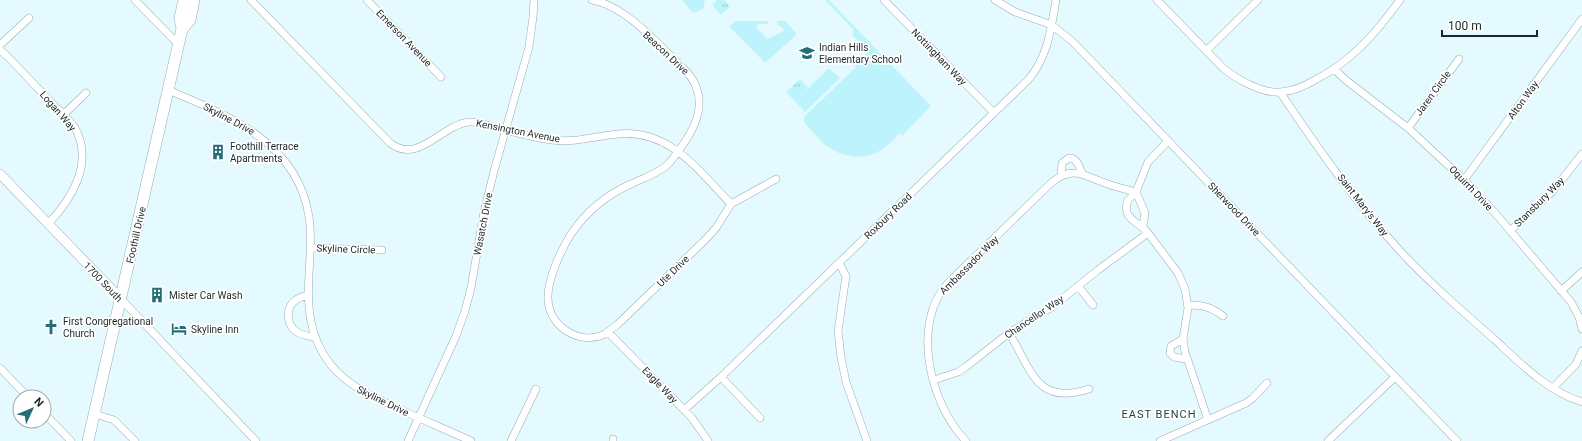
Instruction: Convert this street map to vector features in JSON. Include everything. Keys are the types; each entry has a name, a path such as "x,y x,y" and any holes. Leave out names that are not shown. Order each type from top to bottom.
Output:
{"main road":[{"name":"Foothill Drive","path":"88,441 179,45 182,29 180,18 184,0"},
{"name":"Foothill Drive","path":"182,29 190,20 194,0"}],"street":[{"path":"135,0 179,45"},
{"name":"Kensington Avenue","path":"251,0 390,143 396,147 408,150 417,149 454,127 470,122 482,123 504,130 562,141 620,134 642,134 657,139 678,151 731,204"},
{"name":"Emerson Avenue","path":"367,0 441,77"},
{"path":"534,0 542,0"},
{"name":"Wasatch Drive","path":"408,441 456,336 465,311 471,288 484,212 504,130 530,40 534,0"},
{"name":"Beacon Drive","path":"592,0 614,8 629,18 684,69 695,82 698,93 698,114 690,136 668,165 658,172 621,189 594,208 570,236 556,266 549,290 548,300 551,313 557,322 568,332 581,337 595,337 608,332"},
{"name":"Nottingham Way","path":"884,0 994,114"},
{"name":"Sherwood Drive","path":"994,0 1015,12 1052,25 1073,42 1395,376 1452,439"},
{"name":"Roxbury Road","path":"684,410 721,377 994,114 1035,71 1046,49 1056,0"},
{"path":"1157,0 1223,68 1239,79 1268,90 1280,92 1305,85 1334,69 1358,51 1370,39 1400,0"},
{"path":"1206,51 1258,0"},
{"path":"0,45 29,18"},
{"name":"Alton Way","path":"1464,180 1582,19"},
{"name":"Logan Way","path":"0,50 74,127 82,148 82,162 72,194 62,210 48,224"},
{"name":"Jaren Circle","path":"1408,128 1459,59"},
{"name":"Oquirrh Drive","path":"1334,69 1347,81 1408,128 1464,180 1561,291 1575,310 1582,329"},
{"name":"Skyline Drive","path":"168,90 249,128 270,144 283,158 297,180 306,201 310,223 308,295 310,321 320,349 331,365 352,385 368,394 471,441"},
{"name":"Saint Mary's Way","path":"1280,92 1370,217 1401,251 1444,295 1523,365 1567,397 1582,402"},
{"path":"63,115 86,93"},
{"path":"1168,141 1148,162 1136,192 1128,200 1126,210 1131,220 1143,226 1181,279 1188,305 1183,340 1186,359 1208,420"},
{"name":"Stansbury Way","path":"1510,231 1553,191 1582,154"},
{"path":"1061,176 1062,163 1069,158 1073,158 1077,162 1082,173"},
{"name":"Ambassador Way","path":"966,441 948,417 940,400 928,356 928,342 932,313 940,294 949,282 1050,184 1061,176 1072,173 1082,173 1136,192"},
{"name":"1700 South","path":"0,174 256,441"},
{"path":"731,204 776,179"},
{"path":"1136,192 1145,213 1143,226"},
{"name":"Ute Drive","path":"608,332 706,239 716,228 731,204"},
{"name":"Chancellor Way","path":"934,380 963,369 1009,333 1047,311 1148,233"},
{"name":"Skyline Circle","path":"310,248 382,250"},
{"path":"839,263 846,276 839,324 840,357 846,382 867,441"},
{"path":"1561,291 1582,272"},
{"path":"1078,286 1093,305"},
{"path":"308,295 293,303 288,313 288,318 290,324 296,332 305,336 315,337"},
{"path":"1188,305 1211,307 1223,316"},
{"name":"Eagle Way","path":"608,332 684,410 700,428 708,441"},
{"path":"1009,333 1021,352 1033,376 1045,388 1062,394 1089,389"},
{"path":"1183,340 1171,346 1170,353 1174,357 1186,359"},
{"path":"1553,388 1576,364 1582,351"},
{"path":"0,368 20,389"},
{"path":"1328,441 1395,376"},
{"path":"721,377 760,418"},
{"path":"1160,441 1246,403 1254,398 1267,383"},
{"path":"512,441 536,389"},
{"path":"95,414 114,420 135,441"},
{"path":"52,421 71,441"}],"green space":[{"path":"682,0 705,0 703,9 693,13"},
{"path":"717,0 724,0 730,6 721,15 712,5"},
{"path":"825,0 829,0 931,106 902,136 900,133 884,148 869,155 849,156 830,148 816,136 804,122 804,117 856,67 854,65 866,54 866,49 853,36 853,29"},
{"path":"736,21 768,21 768,24 758,24 756,27 767,39 784,31 783,28 777,24 777,21 785,21 797,34 765,63 729,26"},
{"path":"829,68 840,78 805,112 795,101"},
{"path":"800,79 808,88 795,101 786,92"}],"place":[{"name":"Indian Hills Elementary School","path":"807,53"},
{"name":"Foothill Terrace Apartments","path":"218,152"},
{"name":"Mister Car Wash","path":"157,295"},
{"name":"First Congregational Church","path":"51,327"},
{"name":"Skyline Inn","path":"179,329"}],"district":[{"name":"EAST BENCH","path":"1159,414"}]}
